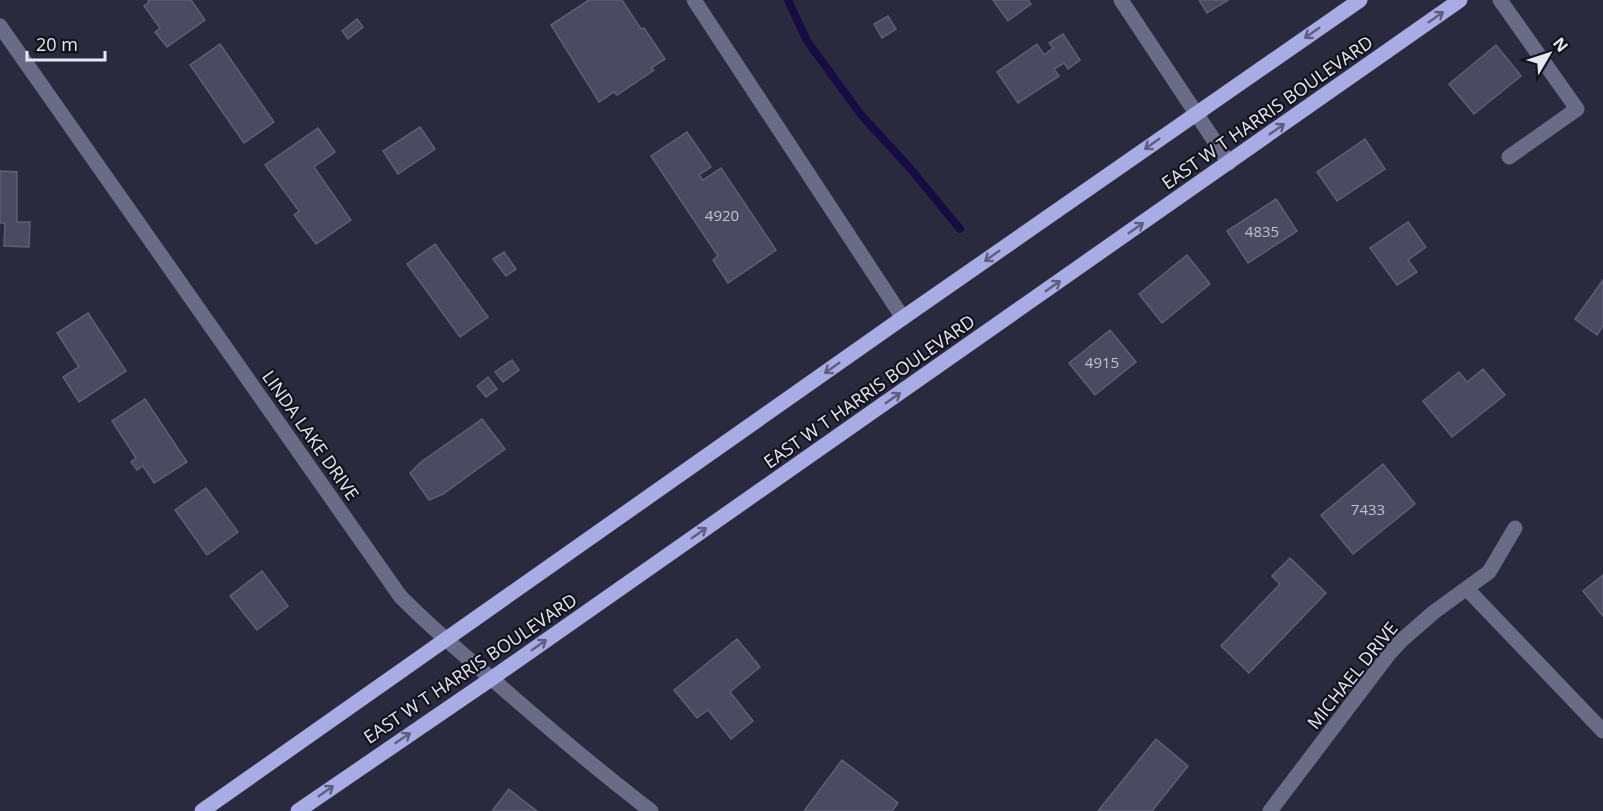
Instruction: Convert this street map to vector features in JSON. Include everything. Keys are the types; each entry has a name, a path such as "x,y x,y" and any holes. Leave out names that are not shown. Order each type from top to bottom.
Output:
{"main road":[{"name":"EAST W T HARRIS BOULEVARD","path":"202,811 1360,0"},
{"name":"EAST W T HARRIS BOULEVARD","path":"298,811 491,679 1460,0"}],"street":[{"path":"694,0 903,318"},
{"path":"1120,0 1229,163"},
{"path":"1500,0 1577,109 1509,158"},
{"name":"LINDA LAKE DRIVE","path":"0,26 400,596 491,679 604,775 651,811"},
{"name":"MICHAEL DRIVE","path":"1270,811 1403,639 1434,612 1489,572 1515,528"},
{"path":"1467,589 1603,731"}],"building":[{"path":"148,0 191,0 205,20 167,47 155,32 160,28 144,6 149,2"},
{"path":"589,0 622,0 665,59 651,68 654,70 617,95 614,92 599,102 551,25"},
{"path":"993,0 1028,0 1031,4 1008,21"},
{"path":"1199,0 1228,0 1207,13"},
{"path":"888,16 896,29 882,38 874,24"},
{"path":"357,19 363,27 348,39 342,31"},
{"path":"1063,34 1080,60 1068,69 1064,63 1054,69 1059,76 1018,103 997,72 1037,44 1044,55 1053,48 1049,43"},
{"path":"220,44 274,122 244,143 190,65"},
{"path":"1496,45 1521,76 1474,114 1449,84"},
{"path":"420,127 435,149 398,174 383,151"},
{"path":"318,128 335,152 314,167 351,220 316,244 294,215 299,211 265,165"},
{"path":"687,132 711,167 699,175 703,180 721,168 776,250 728,283 713,260 718,256 651,156"},
{"path":"1365,139 1385,169 1337,201 1317,172"},
{"path":"0,171 17,172 17,222 30,222 29,247 4,246 5,223 0,223"},
{"path":"1276,199 1297,231 1248,263 1227,231"},
{"path":"1408,222 1426,247 1408,260 1417,272 1397,285 1370,248"},
{"path":"435,244 488,317 460,337 407,264"},
{"path":"504,252 516,269 506,276 493,259"},
{"path":"1187,255 1210,284 1162,323 1139,294"},
{"path":"1603,280 1603,326 1597,335 1575,319"},
{"path":"88,313 126,371 79,402 63,377 79,367 57,333"},
{"path":"1110,330 1136,362 1095,395 1069,363"},
{"path":"512,360 519,370 503,382 495,372"},
{"path":"1483,369 1505,395 1452,437 1423,401 1459,372 1467,382"},
{"path":"488,377 497,389 486,397 477,386"},
{"path":"145,399 187,462 154,483 143,466 137,470 131,462 136,458 112,421"},
{"path":"482,419 505,449 443,494 429,500 410,473 421,462"},
{"path":"1383,464 1415,504 1353,554 1321,515"},
{"path":"206,488 238,532 207,555 175,510"},
{"path":"1290,558 1326,593 1249,673 1221,646 1280,584 1272,576"},
{"path":"262,571 288,606 257,630 230,596"},
{"path":"1603,575 1603,616 1583,591"},
{"path":"737,639 760,667 730,692 753,721 731,739 708,710 697,718 674,690"},
{"path":"1156,739 1188,766 1152,811 1098,811"},
{"path":"842,760 898,803 892,811 804,811"},
{"path":"509,789 520,798 537,811 492,811"}],"waterway":[{"path":"788,0 807,41 862,116 909,167 960,229"}]}
